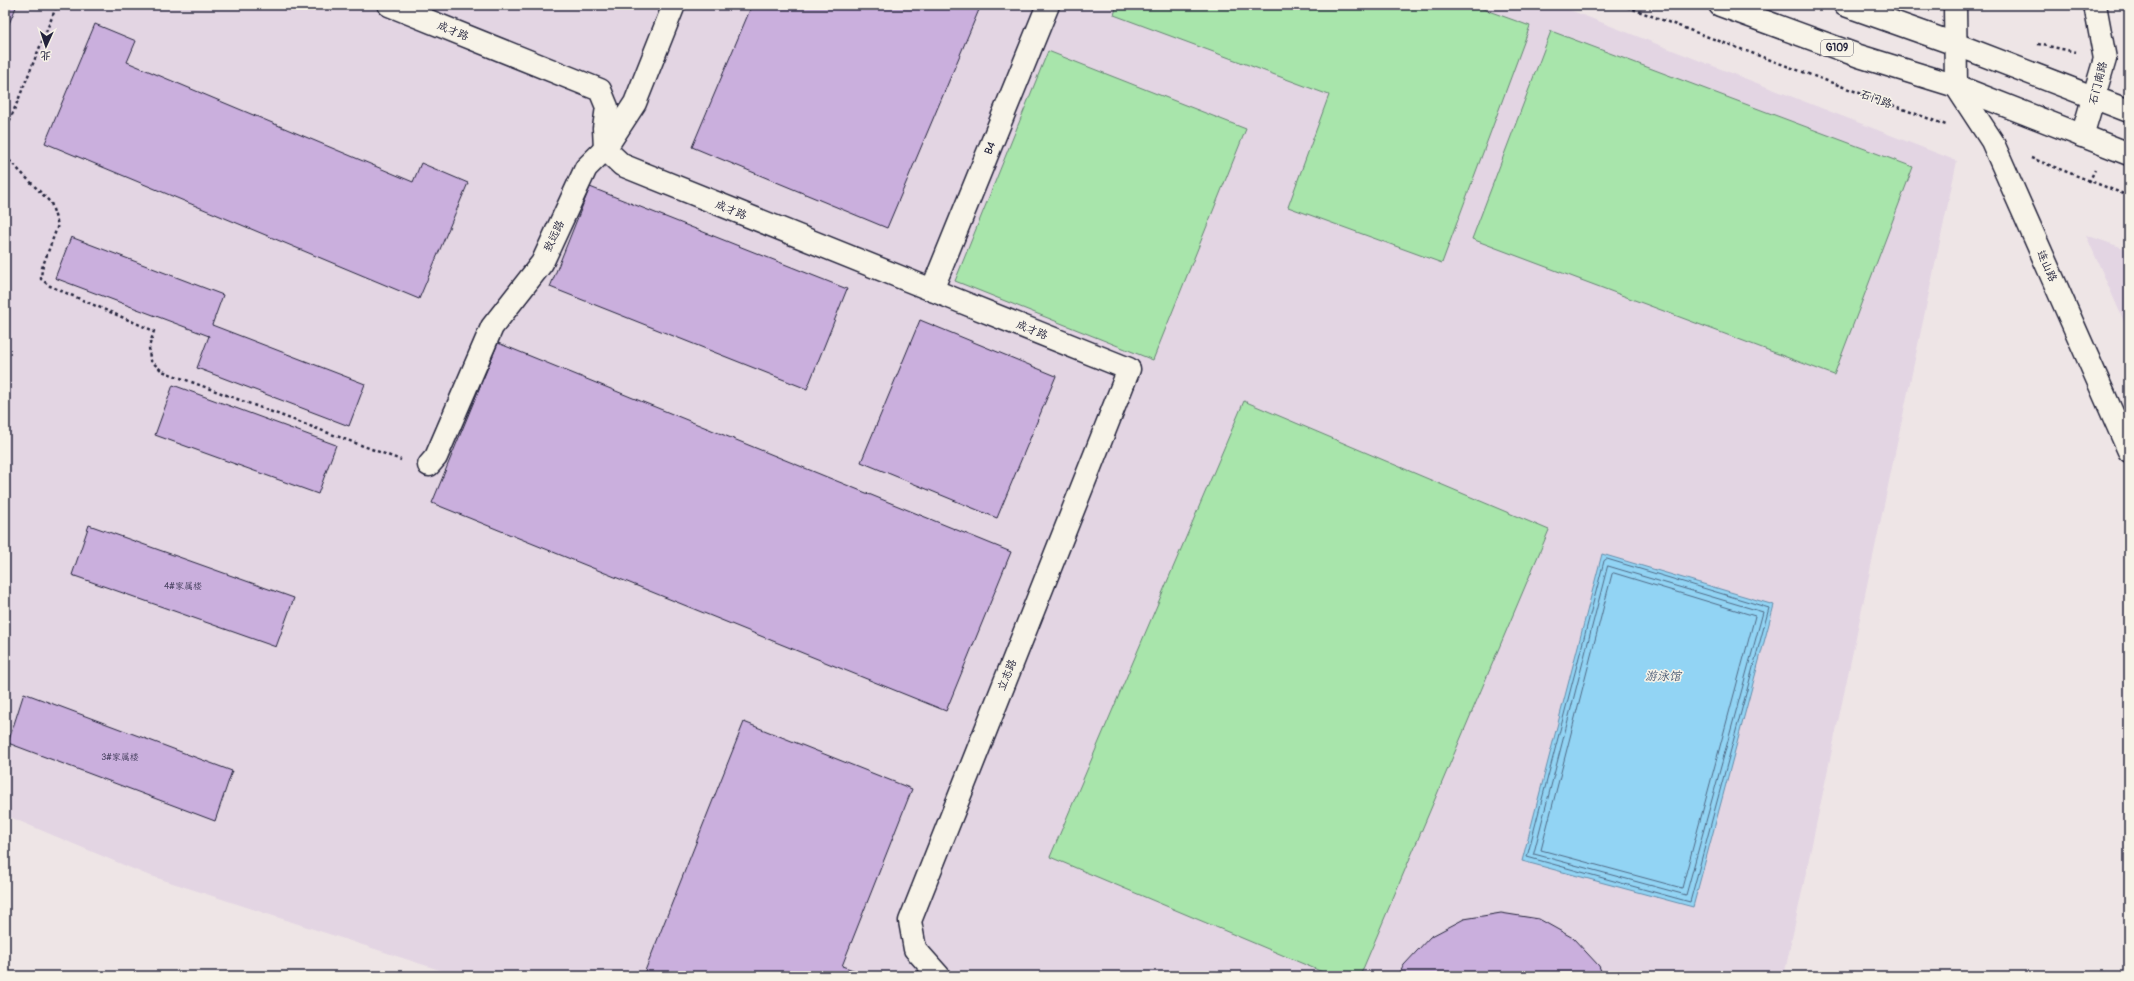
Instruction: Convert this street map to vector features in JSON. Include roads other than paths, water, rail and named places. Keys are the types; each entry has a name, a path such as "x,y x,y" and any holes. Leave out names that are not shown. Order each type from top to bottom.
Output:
{"main road":[{"name":"成才路","path":"389,5 600,90 607,107 604,128 605,149 622,165 1129,370"},
{"name":"致远路","path":"429,465 436,457 492,328 542,263 586,168 605,149 635,103 674,5"},
{"name":"B4","path":"932,290 1048,5"},
{"name":"G109","path":"1720,5 1859,56 1956,86 2129,154"},
{"path":"1845,5 1955,44 2129,111"},
{"path":"1955,5 1956,86"},
{"name":"石门南路","path":"2082,136 2095,98 2105,59 2095,5"},
{"name":"连山路","path":"1956,86 1992,141 2129,450"},
{"name":"立志路","path":"938,976 915,949 910,921 1129,370"}],"water":[{"name":"游泳馆","path":"1602,554 1774,605 1693,907 1522,861"}]}
